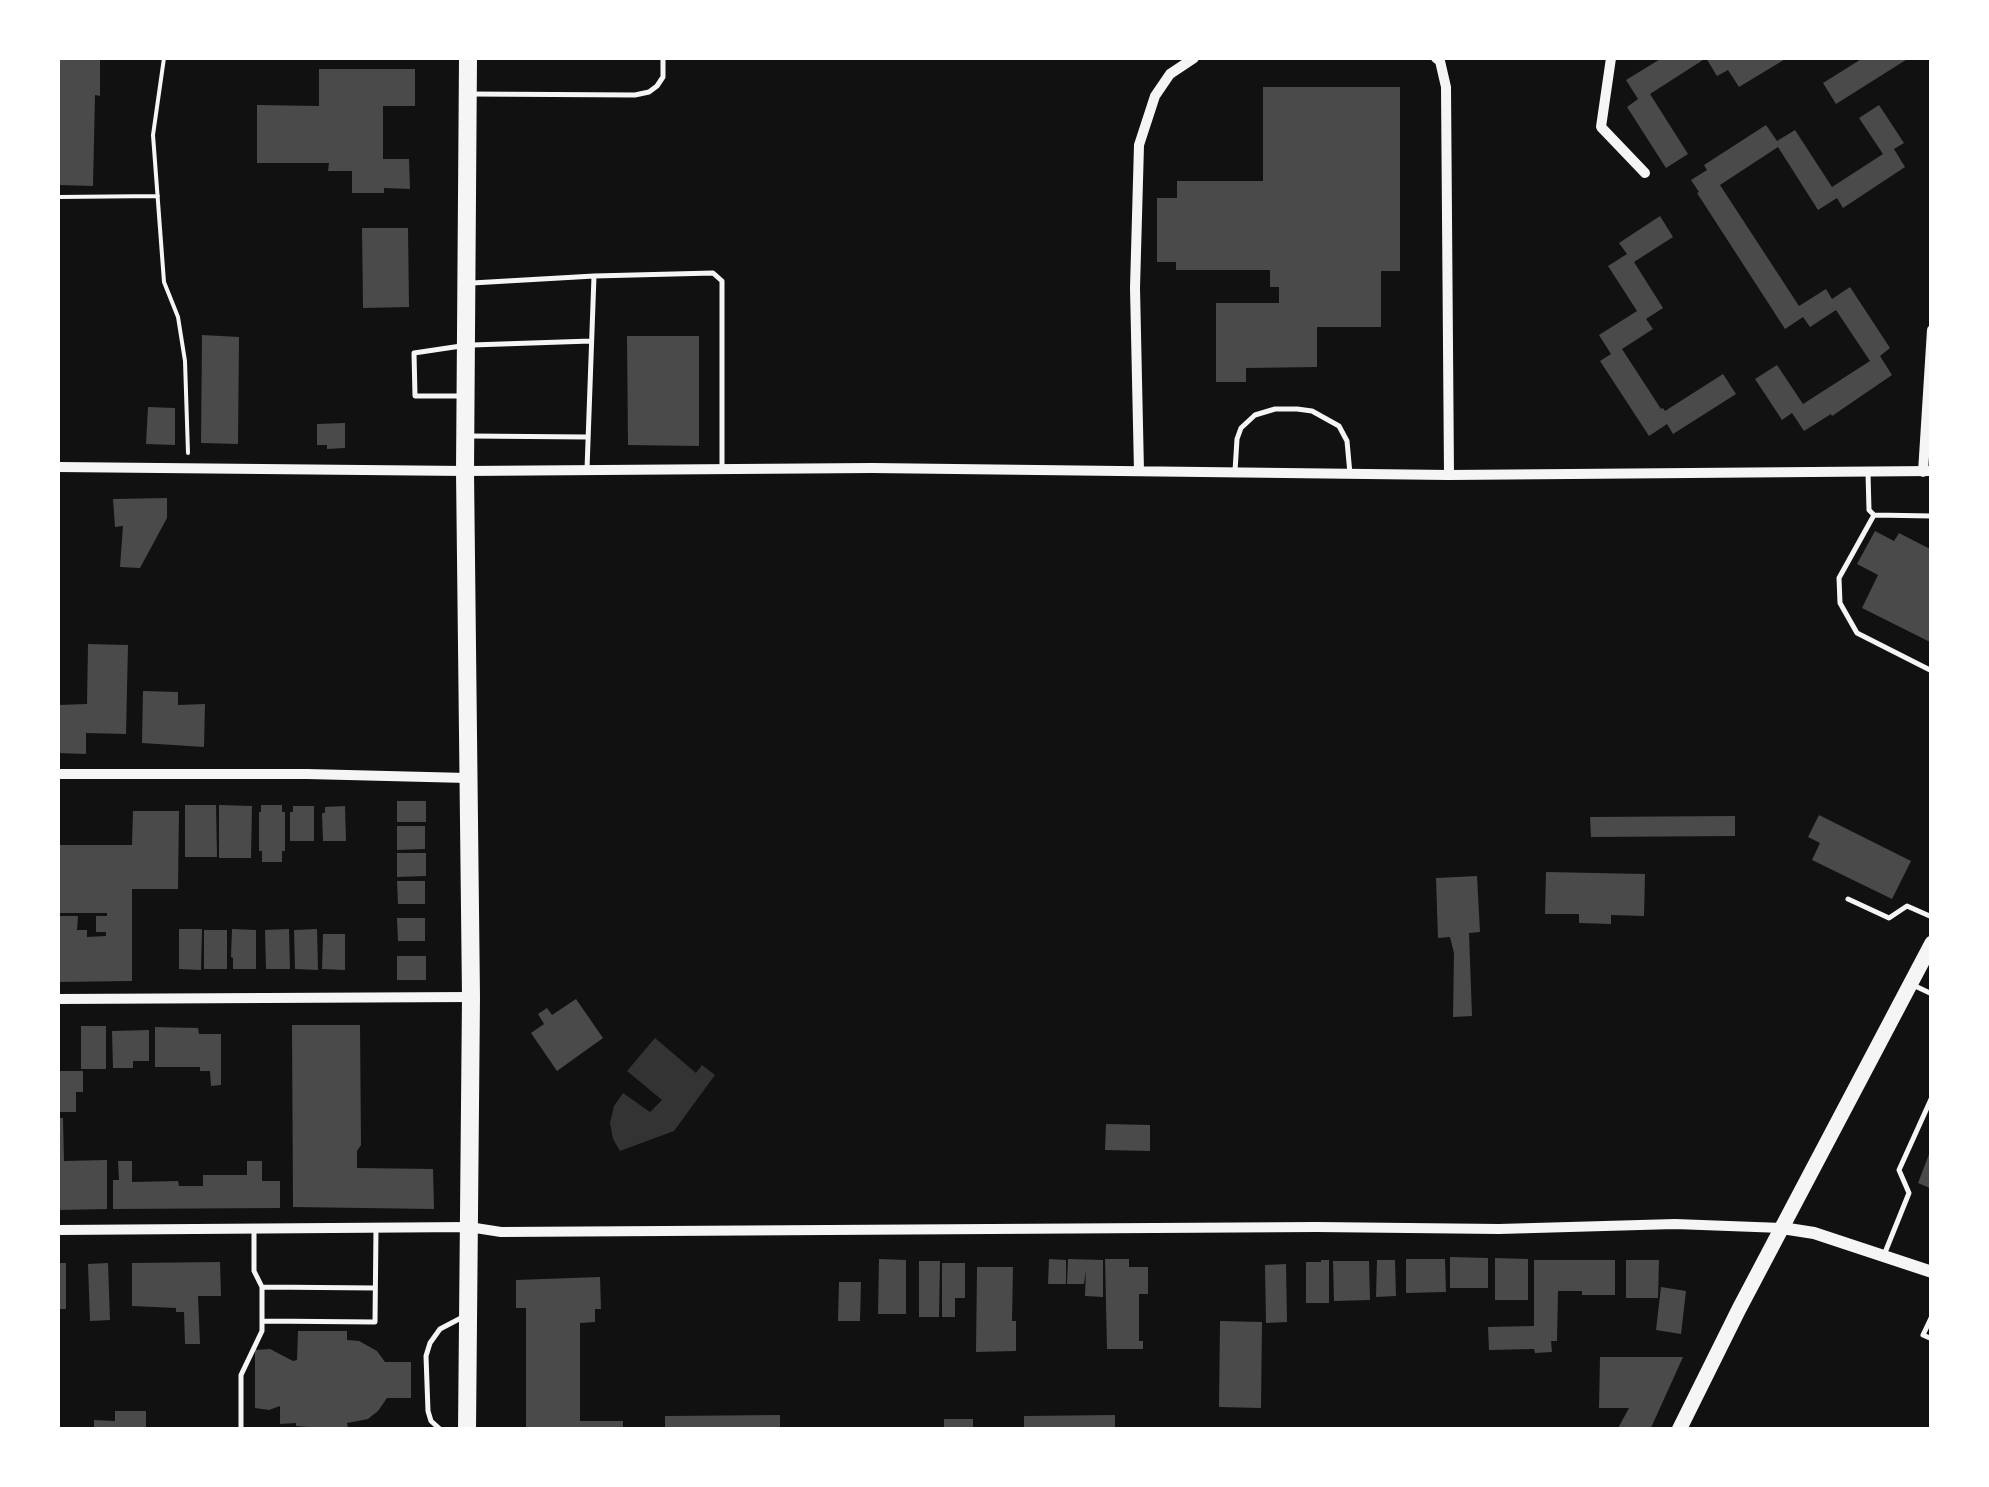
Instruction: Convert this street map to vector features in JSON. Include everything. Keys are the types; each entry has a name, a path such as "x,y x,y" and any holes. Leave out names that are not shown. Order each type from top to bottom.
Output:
{"highway":[{"path":"467,1430 468,58"}],"main road":[{"path":"1679,1430 1932,943"}],"street":[{"path":"1139,470 1135,288 1139,145 1154,96 1170,74 1194,58"},
{"path":"1436,58 1446,87 1449,475"},
{"path":"1611,58 1601,126 1645,172"},
{"path":"58,467 1139,470 1449,475 1927,472 1932,330"},
{"path":"58,774 467,778"},
{"path":"58,998 470,996"},
{"path":"58,1230 1499,1229 1676,1224 1814,1233 1932,1272"}],"lane":[{"path":"468,94 635,95 650,92 663,78 662,58"},
{"path":"466,284 713,273 722,281 722,468"},
{"path":"587,469 594,276"},
{"path":"466,396 415,396 414,352 592,341"},
{"path":"1234,472 1241,428 1255,414 1297,408 1312,410 1339,426 1347,441 1350,474"},
{"path":"465,436 588,437"},
{"path":"1868,472 1869,510 1874,516"},
{"path":"1874,516 1932,516"},
{"path":"1874,516 1839,578 1840,602 1857,633 1932,671"},
{"path":"1848,899 1889,918 1908,906 1932,917"},
{"path":"1911,984 1932,994"},
{"path":"1884,1257 1909,1193 1899,1170 1932,1097"},
{"path":"262,1320 375,1322 376,1228"},
{"path":"241,1426 241,1375 262,1331 262,1287 254,1270 254,1230"},
{"path":"262,1287 375,1288"},
{"path":"441,1430 428,1412 426,1356 440,1330 468,1314"},
{"path":"1932,1316 1923,1335 1932,1339"}],"path":[{"path":"164,58 154,135 164,282 178,317 185,361 189,468"},
{"path":"58,196 158,196"}],"shaded area":[{"path":"655,1038 696,1073 702,1065 715,1075 674,1131 620,1151 610,1123 614,1106 623,1093 650,1112 662,1100 627,1071"}],"building":[{"path":"59,58 100,58 93,186 58,185"},
{"path":"1662,58 1706,58 1650,94 1688,154 1666,168 1627,107 1638,99 1626,80"},
{"path":"1706,58 1787,58 1739,87 1728,70 1717,76"},
{"path":"1863,58 1909,58 1836,104 1823,83"},
{"path":"319,69 415,69 415,106 383,106 383,159 409,159 410,189 352,193 352,171 328,171 329,163 257,163 257,105 319,106"},
{"path":"1263,87 1400,87 1400,271 1381,271 1381,327 1317,327 1317,367 1246,368 1246,382 1216,382 1216,303 1279,303 1279,287 1270,287 1270,270 1176,270 1176,262 1157,262 1157,198 1177,198 1177,181 1263,181"},
{"path":"1879,105 1904,143 1894,149 1905,167 1843,208 1837,198 1818,210 1778,147 1720,185 1799,306 1826,289 1832,299 1850,287 1890,348 1880,356 1892,375 1804,431 1792,413 1782,420 1755,379 1777,365 1803,404 1870,361 1836,310 1810,327 1803,317 1785,329 1691,180 1707,170 1704,165 1766,125 1777,141 1795,130 1832,187 1883,154 1859,118"},
{"path":"1660,216 1673,237 1634,262 1663,308 1646,319 1653,329 1622,349 1665,411 1723,374 1736,394 1673,434 1667,424 1649,436 1600,361 1611,354 1599,335 1637,311 1608,266 1627,254 1619,243"},
{"path":"362,228 408,228 409,307 363,308"},
{"path":"202,335 239,337 238,444 201,443"},
{"path":"627,336 699,336 699,446 628,445"},
{"path":"148,407 175,408 175,445 146,444"},
{"path":"345,423 345,448 317,445 317,424"},
{"path":"167,498 167,518 140,568 120,567 123,526 115,527 113,499"},
{"path":"1875,531 1894,541 1899,533 1932,550 1932,643 1862,608 1878,575 1857,564"},
{"path":"88,644 128,645 126,734 86,733 86,754 58,753 58,705 87,704"},
{"path":"143,691 178,692 178,705 205,704 204,747 142,743"},
{"path":"397,801 426,801 426,822 397,822"},
{"path":"185,805 216,805 217,857 185,857"},
{"path":"219,805 252,806 251,858 219,858"},
{"path":"261,805 282,805 285,812 282,862 262,862"},
{"path":"293,806 314,806 314,841 290,841"},
{"path":"345,806 346,841 323,841 325,807"},
{"path":"133,811 179,811 178,889 132,889 132,981 58,982 58,916 78,916 77,930 87,930 87,937 106,936 106,932 96,932 96,916 107,913 58,913 58,845 132,845"},
{"path":"1819,815 1911,861 1892,899 1812,860 1820,843 1808,837"},
{"path":"1735,816 1735,836 1591,837 1590,817"},
{"path":"397,826 425,826 425,849 397,850"},
{"path":"397,853 426,853 426,876 397,877"},
{"path":"1546,872 1645,874 1644,916 1611,915 1611,924 1579,923 1579,914 1545,914"},
{"path":"1477,876 1480,932 1469,933 1472,1016 1453,1017 1454,953 1450,937 1438,938 1436,878"},
{"path":"397,881 425,881 425,904 398,904"},
{"path":"397,918 425,918 425,941 398,941"},
{"path":"179,929 202,929 201,970 179,969"},
{"path":"232,929 256,930 256,969 233,969"},
{"path":"289,929 290,969 266,969 265,930"},
{"path":"317,929 318,970 295,969 294,930"},
{"path":"204,930 227,930 227,969 204,969"},
{"path":"323,934 345,934 345,970 322,969"},
{"path":"397,956 426,956 426,980 397,980"},
{"path":"576,999 603,1038 557,1071 531,1033 544,1024 538,1014 547,1008 552,1015"},
{"path":"292,1025 360,1025 361,1145 357,1168 433,1169 434,1209 293,1207"},
{"path":"81,1026 106,1026 106,1069 81,1069"},
{"path":"155,1027 198,1028 199,1034 221,1034 221,1085 211,1086 210,1071 200,1071 200,1067 155,1067"},
{"path":"149,1030 149,1061 133,1061 133,1068 113,1068 112,1031"},
{"path":"58,1071 83,1071 83,1092 76,1092 76,1112 58,1112"},
{"path":"58,1118 63,1118 64,1161 107,1160 107,1209 58,1210"},
{"path":"1106,1124 1150,1125 1150,1151 1105,1150"},
{"path":"1932,1149 1932,1189 1918,1183"},
{"path":"118,1161 132,1161 132,1182 178,1181 179,1186 203,1186 203,1175 247,1175 247,1161 262,1161 262,1181 280,1181 280,1208 113,1209 113,1180 119,1180"},
{"path":"1450,1257 1488,1258 1488,1288 1450,1288"},
{"path":"1495,1258 1528,1259 1528,1300 1495,1300"},
{"path":"879,1259 906,1260 906,1314 878,1314"},
{"path":"1049,1259 1066,1260 1066,1284 1048,1284"},
{"path":"1068,1259 1103,1260 1103,1297 1085,1296 1086,1270 1084,1284 1067,1284"},
{"path":"1105,1259 1129,1259 1129,1267 1148,1267 1148,1294 1139,1294 1139,1341 1143,1341 1143,1349 1107,1349"},
{"path":"1406,1259 1445,1259 1446,1292 1406,1293"},
{"path":"1329,1260 1329,1303 1306,1303 1306,1262"},
{"path":"1377,1260 1395,1260 1396,1296 1376,1297"},
{"path":"1534,1260 1615,1260 1615,1295 1558,1291 1557,1341 1551,1341 1552,1352 1489,1350 1488,1327 1534,1326"},
{"path":"1626,1260 1659,1260 1658,1298 1626,1298"},
{"path":"919,1261 940,1261 939,1317 919,1317"},
{"path":"1333,1261 1369,1261 1370,1300 1334,1301"},
{"path":"220,1262 221,1296 198,1296 200,1344 185,1344 184,1312 176,1312 176,1308 132,1306 132,1263"},
{"path":"58,1263 66,1263 66,1309 58,1309"},
{"path":"108,1263 110,1320 90,1321 88,1264"},
{"path":"942,1263 965,1263 965,1298 955,1298 955,1317 942,1317"},
{"path":"1286,1264 1287,1322 1266,1323 1265,1265"},
{"path":"977,1267 1013,1267 1016,1351 976,1352"},
{"path":"600,1277 601,1309 595,1309 595,1322 580,1323 580,1421 623,1421 623,1430 526,1430 526,1308 516,1308 516,1280"},
{"path":"839,1282 861,1282 860,1321 838,1321"},
{"path":"1661,1287 1686,1291 1681,1334 1656,1330"},
{"path":"1220,1321 1262,1322 1261,1408 1219,1407"},
{"path":"298,1331 347,1331 347,1340 359,1341 377,1351 385,1362 411,1362 411,1398 387,1398 368,1419 347,1423 348,1427 308,1430 296,1423 280,1424 280,1406 269,1410 255,1408 255,1350 270,1349 297,1360"},
{"path":"1600,1357 1683,1357 1650,1430 1617,1430 1629,1408 1599,1408"},
{"path":"115,1411 146,1411 146,1430 94,1430 94,1420 115,1421"},
{"path":"780,1415 780,1430 665,1430 665,1416"},
{"path":"1115,1415 1115,1430 1024,1430 1024,1416"},
{"path":"944,1419 973,1419 973,1430 944,1430"}]}
